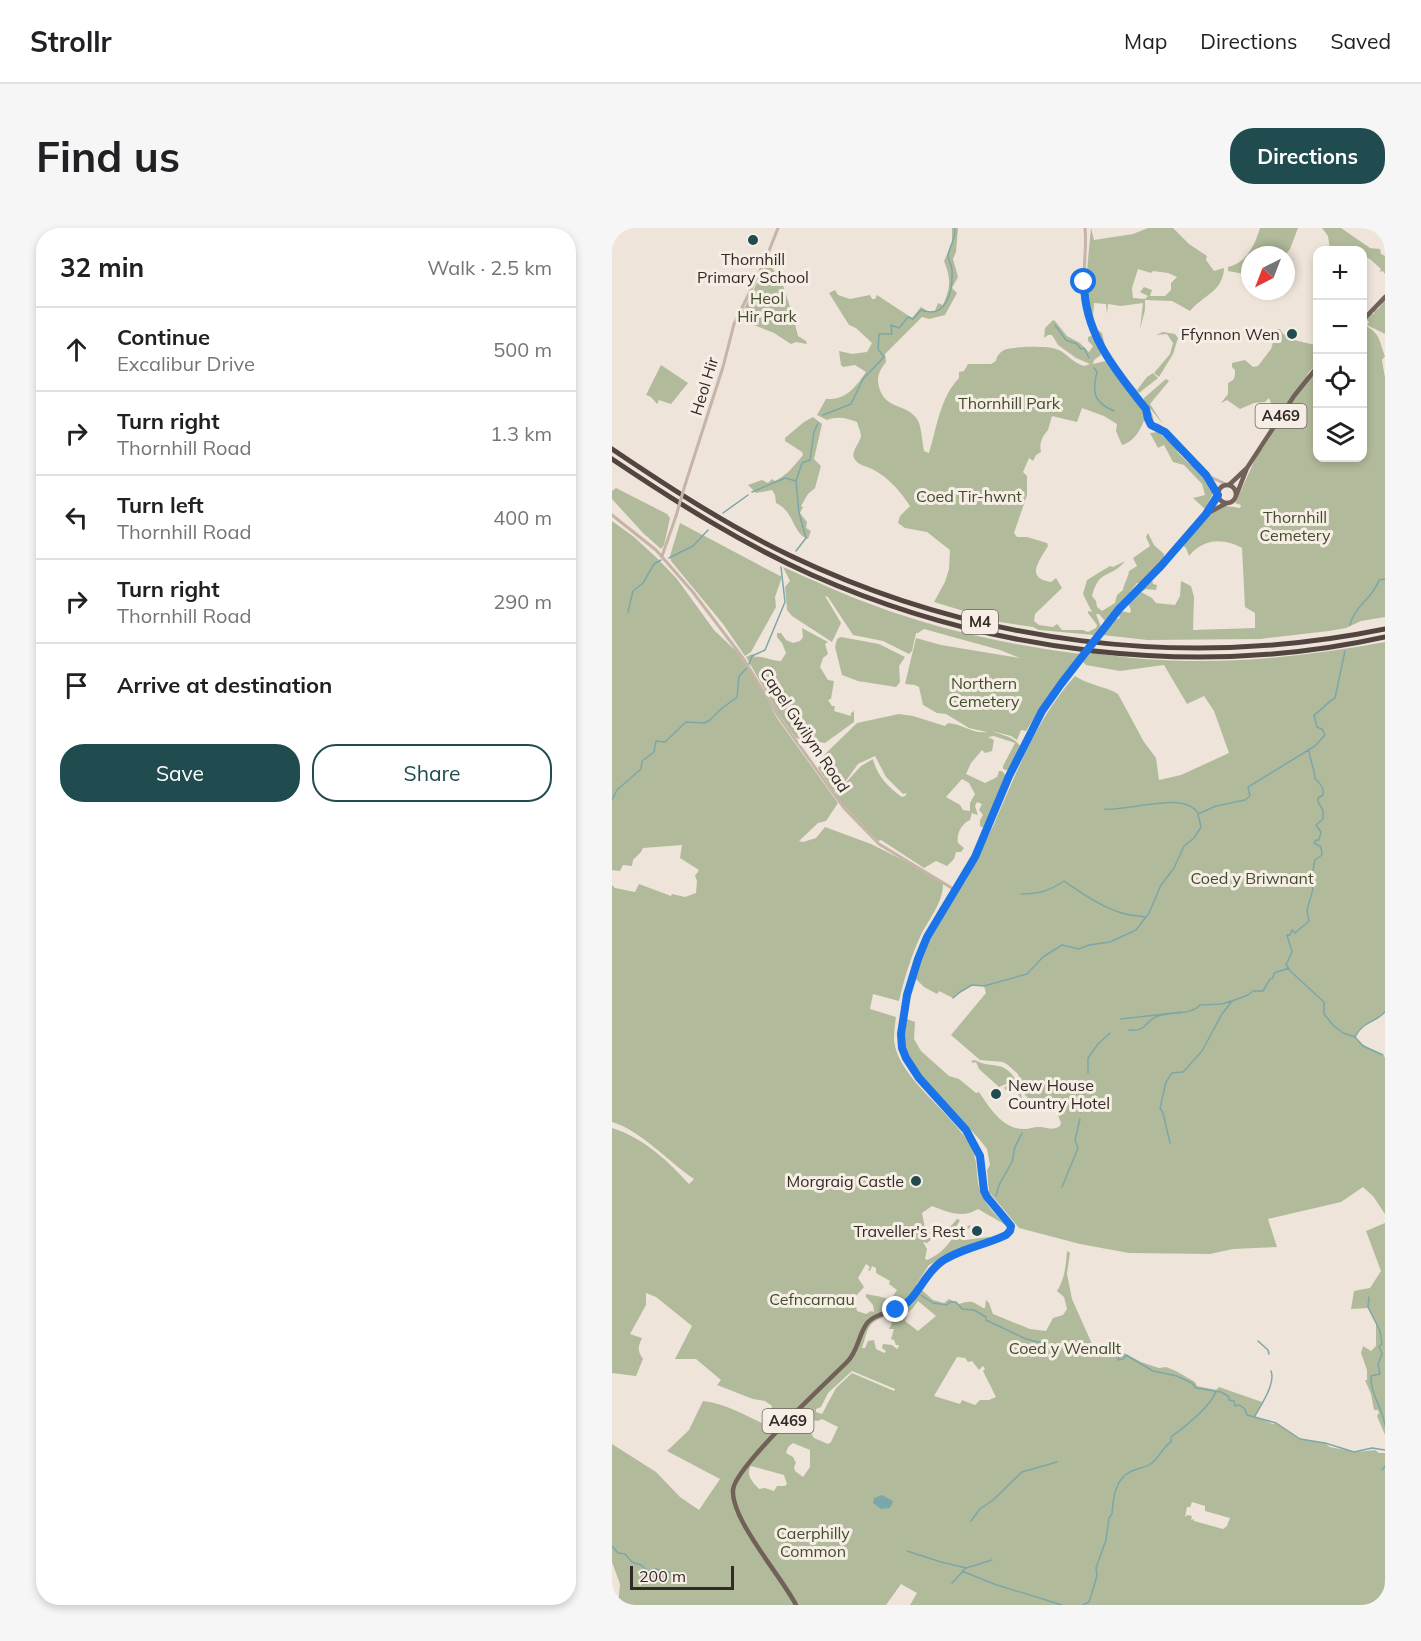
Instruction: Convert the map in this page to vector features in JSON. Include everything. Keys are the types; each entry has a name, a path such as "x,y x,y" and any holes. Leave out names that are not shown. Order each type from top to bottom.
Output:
{"highway":[{"name":"M4","path":"612,449 721,519 798,559 889,596 992,625 1048,636 1119,644 1210,649 1336,639 1385,628"},
{"name":"M4","path":"612,459 716,526 806,572 910,612 985,632 1053,645 1110,652 1205,656 1303,651 1385,638"}],"main road":[{"path":"1367,316 1385,297"},
{"name":"A469","path":"1236,496 1248,468 1294,396 1313,371"},
{"name":"A469","path":"1228,485 1248,468"},
{"path":"1228,485 1235,489 1236,496 1233,501 1227,503 1221,501 1218,495 1221,488 1228,485"},
{"name":"A469","path":"796,1605 758,1547 736,1506 733,1494 736,1480 790,1419 853,1356 869,1321 908,1303 942,1261 1006,1235 1011,1229 1010,1223 984,1191 981,1161 969,1136 957,1119 919,1078 902,1048 903,1015 918,959 935,922 975,857 1033,726 1101,631 1206,514 1218,495"},
{"name":"A469","path":"1206,514 1227,503"}],"street":[{"name":"Heol Hir","path":"662,556 720,377 734,324 742,304 763,267 778,228"},
{"path":"1085,228 1084,290 1090,322 1106,356 1152,418 1151,425 1159,425 1206,475 1218,495"},
{"path":"1206,475 1228,485"},
{"name":"Capel Gwilym Road","path":"612,515 642,537 692,591 743,658 776,713 844,808 879,844 955,890"}],"green space":[{"name":"Coed Tir-hwnt","path":"952,228 958,228 956,252 953,259 958,277 952,288 957,293 945,315 929,319 922,317 885,354 886,362 878,376 879,387 886,399 907,410 919,422 924,451 929,453 947,394 959,378 959,372 964,371 968,364 991,364 1004,350 1046,347 1062,352 1084,366 1090,364 1076,358 1058,345 1052,335 1044,338 1045,328 1053,320 1067,336 1080,343 1089,352 1093,346 1088,341 1088,337 1094,335 1101,355 1094,360 1093,364 1105,361 1146,414 1138,433 1131,441 1122,445 1116,431 1117,424 1104,416 1082,408 1077,422 1052,416 1040,446 1041,452 1033,461 1029,458 1023,472 1027,476 1027,495 1014,533 1017,537 1027,537 1047,543 1048,546 1038,562 1036,573 1043,580 1051,582 1056,578 1062,588 1035,614 1034,621 1039,625 1053,627 1057,624 1062,630 1088,632 1096,628 1097,625 1088,613 1088,611 1092,612 1083,594 1087,580 1110,566 1113,567 1125,561 1120,567 1102,577 1095,587 1092,596 1097,607 1102,611 1115,603 1117,595 1123,590 1129,571 1137,566 1133,558 1150,546 1146,537 1148,533 1154,545 1164,554 1164,560 1141,584 1137,583 1108,620 1105,621 1099,614 1096,614 1101,627 1094,635 1039,630 1000,622 934,602 949,569 950,550 927,532 905,528 898,523 900,516 910,506 890,481 858,463 854,458 861,436 857,422 842,418 827,420 817,415 826,399 845,395 866,372 855,365 843,367 839,351 852,354 867,352 872,343 856,328 849,325 829,293 835,290 838,295 850,299 870,295 872,299 875,299 877,295 912,318 921,307 929,312 935,311 938,303 943,305 948,293 949,278 944,261 952,243"},
{"path":"1091,228 1094,240 1133,234 1148,228 1173,228 1189,244 1207,256 1206,260 1214,271 1224,268 1220,283 1190,311 1172,301 1145,300 1140,329 1143,303 1121,306 1108,304 1107,314 1106,304 1094,303 1093,318 1086,301","holes":["1138,269 1151,273 1153,271 1168,273 1177,277 1171,283 1171,290 1165,296 1150,296 1152,290 1144,287 1140,292 1148,296 1145,299 1133,298 1132,288"]},
{"path":"1260,228 1298,228 1291,246 1252,246"},
{"path":"1322,228 1341,228 1370,248 1380,249 1381,254 1385,256 1385,274 1383,271 1380,272 1381,269 1367,258 1367,246 1329,246 1328,236"},
{"name":"Heol Hir Park","path":"768,261 783,285 796,317 798,336 807,344 796,342 791,344 774,333 739,319"},
{"path":"1240,262 1241,273 1228,271 1228,267"},
{"path":"1385,298 1385,334 1367,325 1369,314 1374,314 1374,311 1379,308"},
{"name":"Thornhill Cemetery","path":"1367,327 1377,335 1385,356 1382,360 1385,378 1385,617 1361,621 1346,628 1329,631 1260,639 1147,640 1103,635 1113,620 1120,618 1121,611 1130,613 1128,603 1152,579 1153,584 1157,585 1156,590 1146,589 1141,592 1156,603 1175,605 1180,596 1181,581 1191,586 1194,597 1193,630 1255,628 1255,613 1245,607 1242,548 1228,542 1214,542 1201,546 1189,556 1182,545 1209,514 1226,506 1240,508 1241,505 1235,503 1259,451 1289,406 1298,388 1269,429 1270,420 1278,408 1271,403 1269,398 1265,402 1254,403 1240,409 1227,400 1221,403 1228,394 1228,383 1235,376 1232,363 1245,360 1253,367 1258,366 1271,349 1277,329 1280,329 1291,339 1313,345 1313,367 1305,380 1313,373 1313,462 1367,462"},
{"path":"1097,330 1102,333 1106,350 1103,344"},
{"path":"1163,332 1175,334 1178,338 1173,354 1159,377 1154,373 1170,354 1173,343 1167,334 1156,335"},
{"path":"661,365 688,383 671,404 659,400 657,404 646,395"},
{"path":"1122,373 1137,390 1153,373 1158,378 1139,393"},
{"path":"1166,379 1169,381 1150,404 1163,424 1144,398"},
{"path":"813,417 822,424 814,459 821,466 815,488 808,494 801,506 803,507 800,513 807,522 806,528 811,531 808,539 799,532 787,512 776,503 772,490 756,493 748,485 762,480 768,483 772,479 775,481 790,470 803,455 785,441 785,438"},
{"path":"1158,432 1178,449 1181,456 1202,475 1210,486 1213,493 1205,509 1193,498 1205,495 1202,484 1184,465 1173,462 1164,445 1158,448 1150,433"},
{"path":"616,488 667,514 670,518 661,549 612,499 612,491"},
{"path":"612,521 659,560 677,579 714,630 737,652 761,688 777,718 838,803 826,821 818,823 799,841 816,838 825,827 871,844 915,866 943,884 938,905 914,952 899,1001 873,994 870,1009 896,1017 894,1040 905,1069 964,1135 974,1154 981,1194 1004,1224 978,1209 961,1214 932,1206 922,1213 925,1228 930,1232 928,1236 931,1240 927,1243 923,1242 927,1249 925,1259 938,1254 950,1242 952,1239 950,1227 957,1219 960,1220 955,1229 958,1233 971,1225 963,1237 965,1240 989,1237 990,1240 952,1253 929,1265 916,1285 933,1300 944,1303 949,1299 959,1304 972,1302 985,1308 986,1300 993,1314 1030,1329 1046,1331 1053,1318 1063,1315 1067,1309 1064,1297 1057,1291 1066,1266 1067,1251 1070,1253 1067,1274 1072,1299 1092,1344 1124,1353 1159,1368 1166,1367 1176,1371 1195,1382 1197,1386 1216,1390 1219,1387 1262,1402 1255,1417 1273,1424 1277,1423 1300,1439 1356,1452 1375,1450 1385,1453 1385,1605 910,1605 917,1593 901,1584 886,1605 618,1605 620,1584 612,1562 612,1444 656,1472 680,1497 699,1510 720,1479 667,1451 689,1430 703,1401 727,1407 766,1425 772,1406 765,1401 753,1399 717,1385 721,1380 696,1359 675,1359 692,1326 656,1297 646,1293 646,1305 630,1334 642,1338 639,1348 643,1359 636,1376 612,1373 612,1128 624,1132 655,1151 689,1184 694,1179 644,1139 612,1122 612,885 615,888 635,892 639,884 671,896 672,894 685,897 696,893 695,876 699,870 680,858 682,845 643,848 633,860 632,866 623,865 620,871 612,870","holes":["866,1264 870,1267 868,1270 870,1271 872,1266 876,1268 876,1273 890,1281 889,1284 897,1290 893,1296 897,1299 895,1302 866,1294 873,1305 874,1312 866,1314 857,1311 854,1298 864,1287 858,1278","918,1301 936,1316 918,1331 905,1321 907,1316 905,1315","888,1316 892,1323 889,1329 894,1329 891,1339 899,1345 897,1349 892,1345 883,1344 882,1348 886,1351 884,1353 876,1349 874,1340 868,1341 865,1348 862,1348 869,1328 875,1321","957,1357 965,1358 968,1362 972,1361 979,1370 983,1366 985,1369 983,1371 996,1397 980,1400 975,1405 962,1400 960,1404 934,1396","852,1371 895,1389 894,1391 852,1373 836,1388 822,1414 816,1412 816,1409 821,1407 828,1393","822,1419 838,1427 831,1442 828,1444 814,1438 810,1431 804,1428 812,1420","793,1443 810,1450 810,1467 803,1477 795,1471 796,1463 793,1457 786,1453 788,1447","751,1466 784,1475 787,1484 777,1486 774,1491 759,1489 749,1475","1192,1502 1205,1506 1205,1511 1230,1518 1223,1529 1191,1520 1192,1516 1185,1517 1187,1507 1190,1507"]},
{"path":"680,523 782,577 775,597 776,607 751,652 745,656 723,624 671,561 670,556"},
{"name":"Northern Cemetery","path":"783,567 861,601 923,622 1001,641 1080,654 1044,702 1026,731 1021,730 1017,740 1011,736 992,731 1012,738 1020,746 1009,771 1003,769 1003,766 1015,743 994,736 988,737 994,740 992,751 985,753 982,750 971,763 966,774 985,783 997,777 999,771 1006,776 981,838 979,838 984,828 980,826 983,815 979,810 982,804 977,802 975,806 978,815 972,813 970,820 962,826 959,833 958,843 964,848 961,852 956,852 954,859 947,866 936,861 924,868 881,840 878,841 841,803 835,793 838,790 834,792 818,768 820,759 857,723 899,714 945,726 948,723 977,732 987,732 969,728 946,714 937,713 923,705 919,687 905,684 916,638 941,645 1020,658 1000,650 924,629 916,633 912,651 909,654 883,641 853,635 828,597 825,596 841,623 832,642 792,616 787,610 785,587 790,581","holes":["875,756 886,777 903,794 907,793 905,796 902,797 884,781 873,759 861,766 840,789 858,764","962,779 969,783 975,794 970,803 970,811 963,810 960,805 946,797"]},
{"path":"802,628 828,642 825,644 828,654 823,658 820,667 828,680 834,681 831,699 828,700 832,706 835,706 834,711 851,716 854,711 854,722 825,743 796,738 778,713 746,657 752,654 755,657 781,661 786,653 777,633 781,633 786,640 793,643 800,641 803,637"},
{"path":"841,637 879,644 905,657 899,666 900,682 896,687 858,681 842,675 835,647 837,639"},
{"name":"Coed y Briwnant","path":"1385,642 1385,1012 1362,1027 1355,1037 1362,1044 1385,1057 1385,1214 1373,1196 1363,1187 1341,1202 1268,1219 1277,1247 1233,1249 1210,1254 1129,1253 1080,1244 1019,1228 989,1192 987,1170 990,1165 987,1149 918,1072 905,1047 904,1037 907,1019 915,1022 914,1039 921,1051 949,1076 959,1079 976,1093 979,1092 1003,1122 1010,1126 1025,1129 1041,1127 1054,1129 1060,1126 1055,1107 1035,1105 1025,1095 1018,1074 1008,1065 1003,1062 980,1060 951,1035 986,993 984,986 969,986 953,998 939,991 937,994 924,987 915,978 941,917 961,883 965,882 1028,747 1049,710 1075,676 1118,694 1144,742 1156,758 1159,780 1181,775 1229,753 1214,711 1204,696 1187,704 1164,665 1120,671 1086,665 1082,661 1089,652 1163,660 1237,660 1311,654"},
{"path":"975,1060 1008,1070 1020,1089 1022,1099 1018,1100 1017,1104 1019,1095 1012,1088 1008,1092 1004,1088 1006,1084 999,1087 979,1069 976,1062 971,1061"},
{"path":"1385,1223 1385,1435 1377,1416 1378,1410 1374,1410 1365,1380 1367,1380 1367,1370 1361,1353 1363,1346 1371,1351 1376,1346 1376,1323 1368,1308 1351,1309 1354,1291 1370,1288 1381,1271 1366,1231"}],"water":[{"path":"882,1495 893,1501 890,1508 881,1509 873,1503 874,1498"}],"waterway":[{"path":"823,415 851,404 863,379 884,357 878,349 879,334 892,334 891,325 899,328 908,317 913,319 921,310 937,311 947,301 952,278 948,256 955,228"},
{"path":"1055,325 1066,340 1077,344 1081,349 1084,348 1089,358"},
{"path":"1094,368 1097,372 1096,396 1102,404 1114,411"},
{"path":"796,551 806,538 799,513 796,481 802,463 810,460 814,432 818,423"},
{"path":"752,492 785,478 796,481"},
{"path":"723,513 748,495"},
{"path":"669,558 693,546 708,530"},
{"path":"628,612 633,591 643,583 654,564 661,560"},
{"path":"749,664 752,656 765,650 785,602 781,567"},
{"path":"1350,625 1352,618 1373,592 1379,580 1385,579"},
{"path":"953,998 972,985 984,986 1027,974 1043,957 1062,945 1079,949 1110,942 1136,930 1149,913 1161,885 1174,868 1184,846 1194,838 1201,827 1198,814 1216,806 1245,800 1250,796 1248,787 1315,746 1325,735 1322,729 1317,727 1314,715 1335,698 1345,651"},
{"path":"612,800 617,790 641,769 642,761 654,752 656,741 665,742 686,722 704,723 710,720 737,697 739,676 747,668"},
{"path":"1170,1143 1160,1108 1166,1082 1172,1073 1183,1072 1202,1051 1222,1014 1232,1001 1253,991 1263,991 1274,973 1289,968 1286,965 1292,952 1287,935 1290,935 1292,930 1295,933 1309,921 1307,910 1313,889 1307,876 1313,870 1315,860 1322,855 1321,847 1314,843 1319,840 1321,832 1316,825 1323,819 1323,810 1318,802 1318,798 1323,795 1323,790 1315,779 1309,749"},
{"path":"1105,809 1168,802 1191,806 1198,813"},
{"path":"1021,894 1044,891 1064,881 1107,907 1125,914 1145,917"},
{"path":"1287,968 1324,1002 1324,1014 1333,1025 1343,1033 1355,1037 1363,1046 1383,1055"},
{"path":"1129,1030 1143,1028 1158,1016 1191,1011 1200,1005 1222,1004 1231,1001"},
{"path":"1121,1019 1182,1012"},
{"path":"1355,1037 1365,1025 1385,1012"},
{"path":"1088,1073 1088,1058 1110,1033"},
{"path":"1081,1098 1079,1105 1081,1112"},
{"path":"1062,1187 1078,1148 1075,1140 1080,1119"},
{"path":"996,1196 999,1185 1012,1162 1015,1147 1022,1133"},
{"path":"921,1295 933,1303 947,1305 950,1302 956,1302 962,1309 974,1310 986,1317 986,1320 1026,1339 1047,1344 1052,1349 1064,1345 1095,1348 1115,1352 1119,1355 1118,1360 1123,1359 1126,1355 1153,1371 1177,1376 1192,1383 1196,1388 1221,1392 1229,1397 1229,1400 1234,1401 1235,1406 1239,1405 1245,1409 1247,1415 1276,1423 1300,1439 1325,1443 1354,1452 1372,1448 1385,1450"},
{"path":"1369,1297 1368,1307 1380,1331 1382,1344 1379,1346 1382,1354 1378,1364 1380,1374 1371,1376 1371,1382 1385,1425"},
{"path":"1258,1341 1268,1350 1269,1354"},
{"path":"1255,1416 1270,1388 1271,1371"},
{"path":"1083,1605 1089,1602 1097,1576 1096,1568 1106,1540 1109,1518 1121,1479 1130,1472 1152,1463 1171,1442 1171,1437 1203,1409 1216,1391"},
{"path":"971,1521 980,1509 993,1500 1022,1472 1057,1462"},
{"path":"1382,1470 1385,1466"},
{"path":"612,1546 618,1553 625,1554 632,1562 648,1571 656,1569 680,1575 681,1582"},
{"path":"907,1551 966,1568"},
{"path":"952,1583 966,1568 992,1560"},
{"path":"962,1571 994,1584 1062,1605"}],"place":[{"name":"Thornhill Primary School","path":"753,240"},
{"name":"Ffynnon Wen","path":"1292,334"},
{"name":"New House Country Hotel","path":"996,1094"},
{"name":"Morgraig Castle","path":"916,1181"},
{"name":"Traveller's Rest","path":"977,1231"}],"route":[{"path":"896,1310 908,1303 942,1261 1006,1235 1011,1226 984,1191 980,1156 966,1130 919,1078 904,1053 901,1042 903,1015 913,972 922,948 942,909 975,857 1024,744 1049,701 1114,615 1161,566 1206,514 1218,495 1206,475 1165,432 1151,425 1146,409 1106,356 1089,318 1084,297 1084,282"}],"park label":[{"name":"Thornhill Park","path":"1009,403"},
{"name":"Cefncarnau","path":"812,1299"},
{"name":"Coed y Wenallt","path":"1065,1348"},
{"name":"Caerphilly Common","path":"813,1542"}]}
